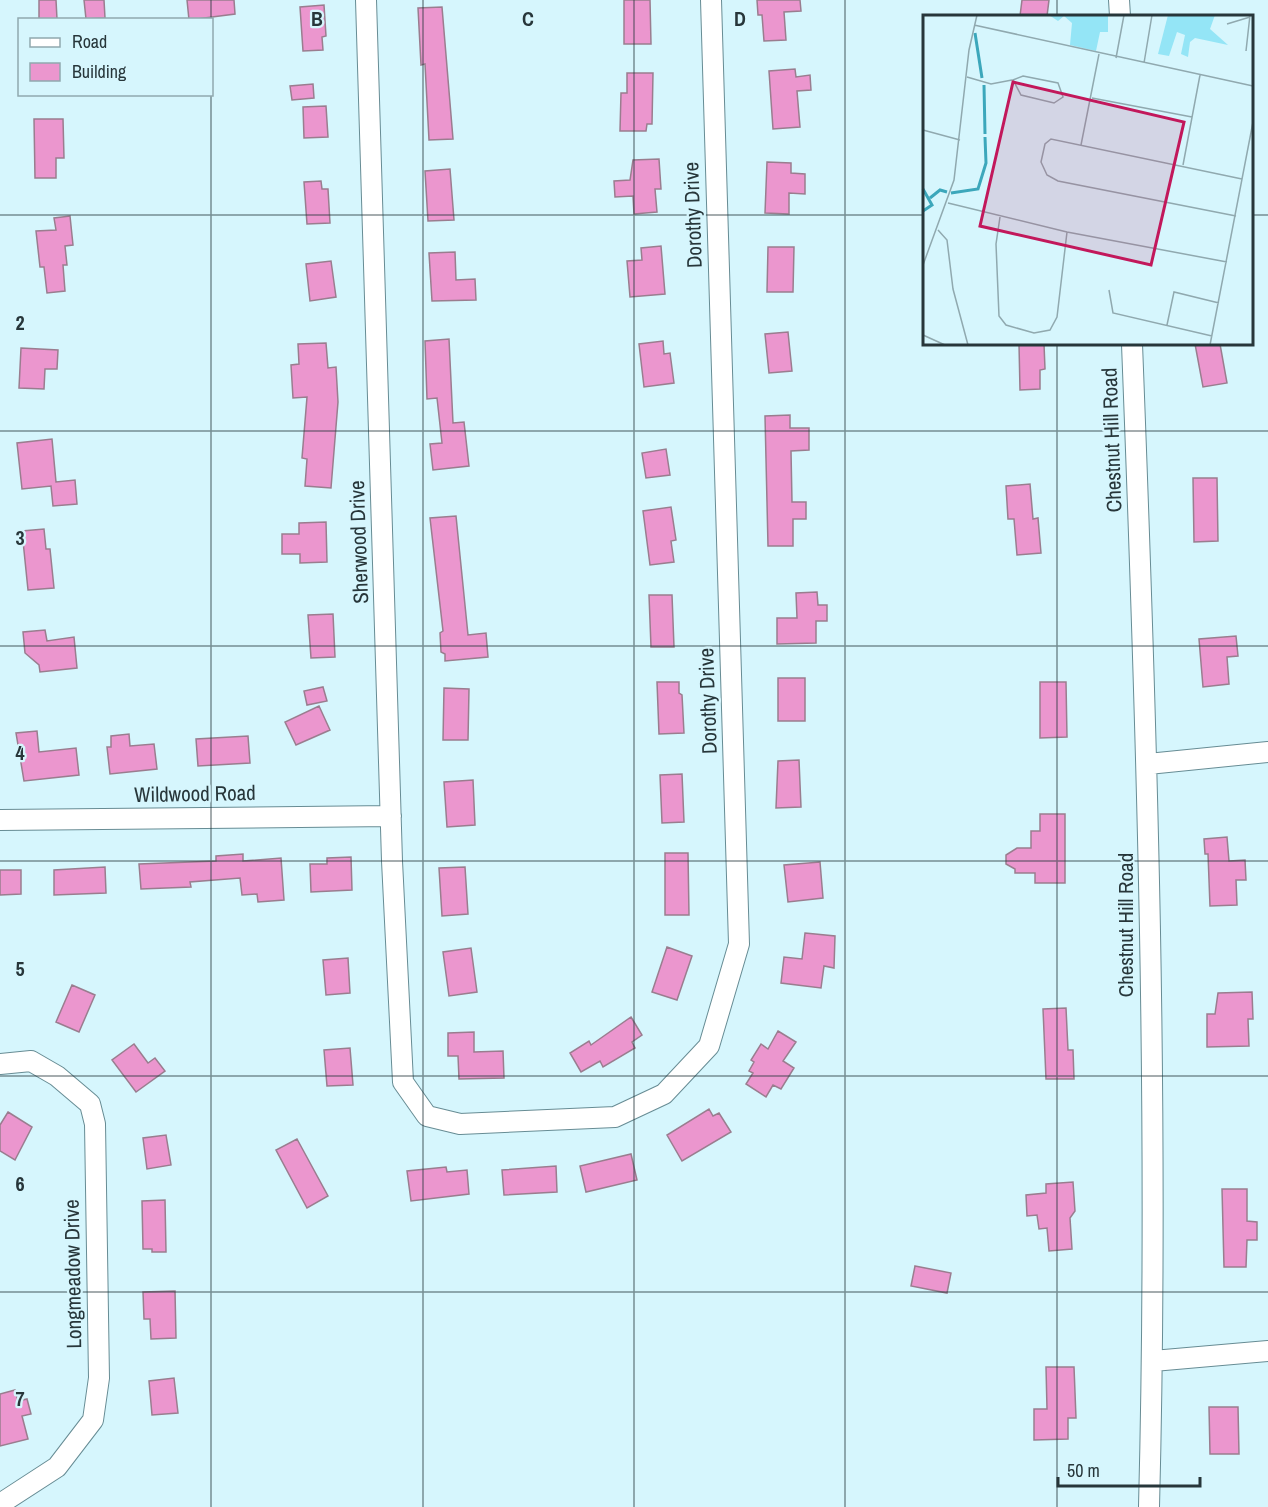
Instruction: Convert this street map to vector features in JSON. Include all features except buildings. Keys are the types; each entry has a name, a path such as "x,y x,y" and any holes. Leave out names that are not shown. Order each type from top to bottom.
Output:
{"street":[{"name":"Sherwood Drive","path":"366,0 391,816 403,1082"},
{"name":"Dorothy Drive","path":"403,1082 427,1116 460,1124 615,1117 664,1094 709,1046 739,944 711,0"},
{"path":"1119,0 1120,15"},
{"name":"Chestnut Hill Road","path":"1132,345 1148,764 1153,1361 1149,1507"},
{"path":"1148,764 1268,752"},
{"name":"Wildwood Road","path":"0,820 391,816"},
{"name":"Longmeadow Drive","path":"0,1064 31,1061 57,1076 90,1104 94,1124 99,1378 93,1420 57,1467 0,1504"},
{"path":"1153,1361 1268,1351"}]}
